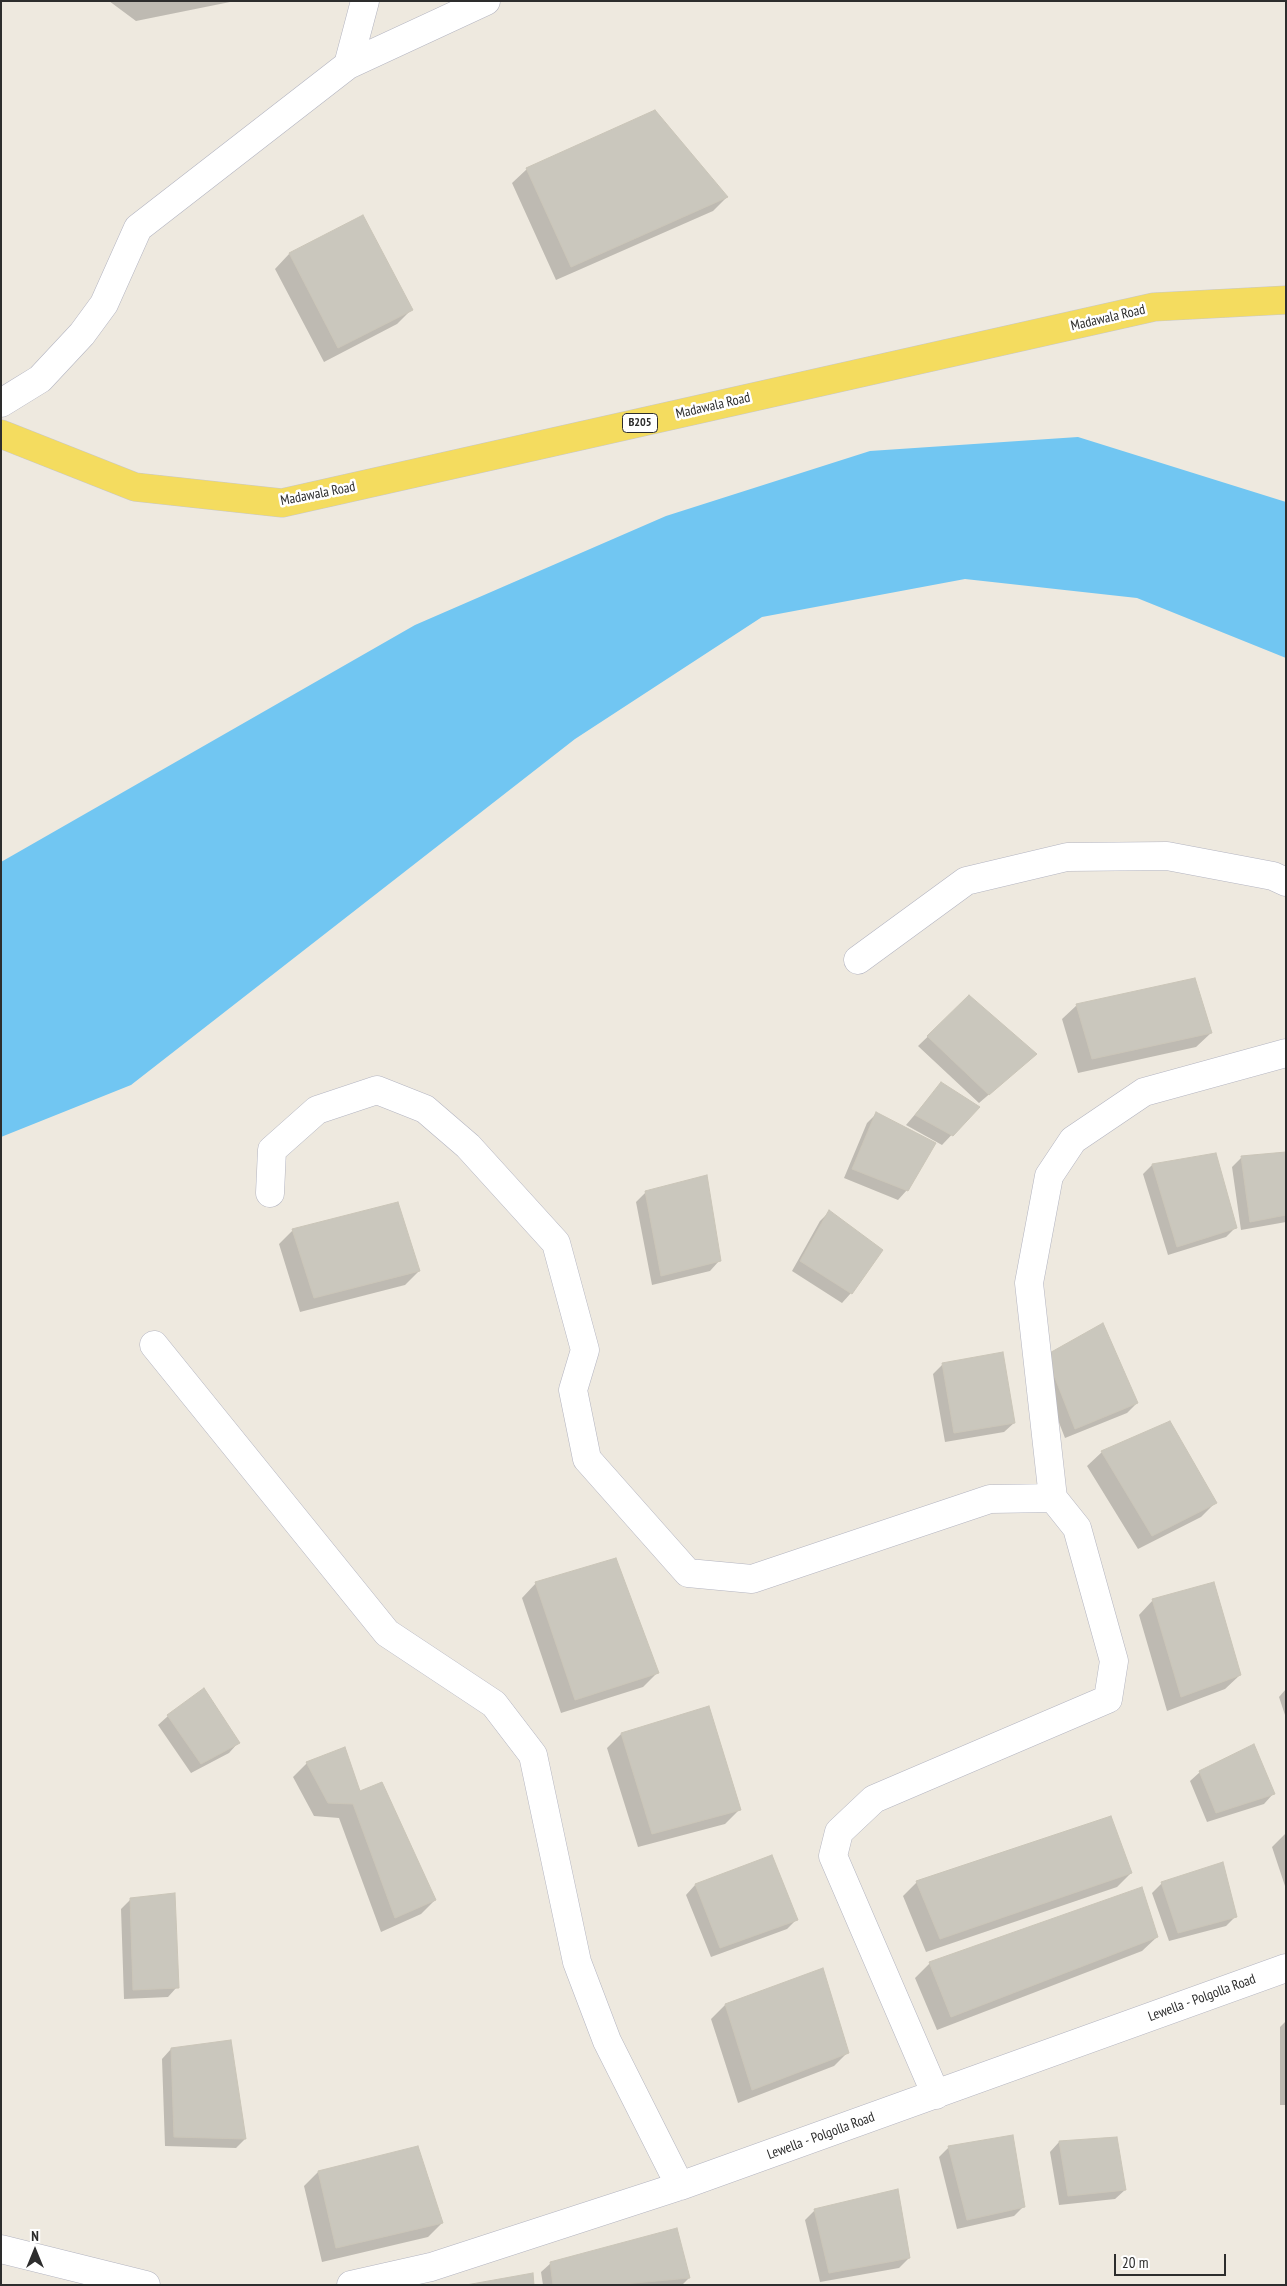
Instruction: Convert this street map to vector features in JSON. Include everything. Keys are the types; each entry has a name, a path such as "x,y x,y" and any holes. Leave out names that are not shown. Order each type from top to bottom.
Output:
{"main road":[{"name":"Madawala Road","path":"1,434 135,486 282,503 1154,307 1286,300"}],"street":[{"path":"348,65 365,1"},
{"path":"1,403 40,379 82,334 104,304 138,228 348,65 486,1"},
{"path":"858,960 966,882 1067,857 1167,856 1273,876 1286,882"},
{"path":"936,2095 833,1856 839,1832 874,1799 1108,1699 1114,1661 1077,1528 1053,1498 1029,1283 1049,1176 1073,1140 1144,1092 1286,1053"},
{"path":"270,1193 272,1150 316,1110 377,1090 425,1109 468,1146 556,1244 585,1350 573,1390 587,1459 688,1573 752,1579 990,1499 1053,1498"},
{"path":"154,1345 387,1633 494,1704 533,1755 577,1962 607,2041 680,2186"},
{"name":"Lewella - Polgolla Road","path":"351,2285 431,2266 680,2186 1286,1968"},
{"path":"1,2248 146,2285"}],"water":[{"path":"1078,437 1286,502 1286,658 1137,598 965,579 762,617 575,739 131,1085 1,1137 1,862 415,625 666,516 870,451"}],"building":[{"path":"655,110 728,197 571,267 526,168"},
{"path":"363,215 413,310 338,348 289,253"},
{"path":"1195,978 1212,1033 1092,1059 1076,1004"},
{"path":"969,995 1037,1054 989,1095 927,1036"},
{"path":"941,1082 980,1107 953,1136 915,1115"},
{"path":"876,1112 936,1143 908,1191 852,1169"},
{"path":"1286,1152 1286,1215 1250,1222 1241,1156"},
{"path":"1216,1153 1237,1228 1177,1247 1152,1164"},
{"path":"707,1175 721,1261 661,1276 645,1191"},
{"path":"398,1202 420,1271 314,1298 292,1229"},
{"path":"829,1210 883,1250 852,1294 800,1261"},
{"path":"1103,1323 1138,1403 1075,1429 1046,1355"},
{"path":"1003,1352 1015,1423 954,1433 942,1363"},
{"path":"1170,1421 1217,1503 1152,1536 1101,1451"},
{"path":"616,1558 659,1673 575,1700 535,1582"},
{"path":"1214,1582 1241,1675 1181,1697 1152,1599"},
{"path":"204,1688 240,1743 201,1764 167,1715"},
{"path":"709,1706 741,1810 652,1834 621,1733"},
{"path":"1254,1744 1275,1794 1216,1813 1199,1771"},
{"path":"345,1747 360,1791 382,1782 436,1900 395,1918 353,1804 328,1803 306,1762"},
{"path":"1111,1816 1132,1873 940,1939 916,1881"},
{"path":"772,1855 798,1920 720,1948 695,1884"},
{"path":"1223,1862 1237,1917 1178,1933 1161,1882"},
{"path":"1142,1887 1158,1937 951,2017 929,1962"},
{"path":"175,1893 179,1988 133,1990 130,1898"},
{"path":"823,1968 849,2053 752,2090 725,2004"},
{"path":"231,2040 246,2139 174,2137 171,2048"},
{"path":"1013,2135 1025,2207 967,2220 948,2146"},
{"path":"1117,2137 1126,2190 1068,2196 1059,2141"},
{"path":"418,2146 443,2223 336,2248 318,2171"},
{"path":"898,2189 910,2258 829,2273 814,2209"},
{"path":"677,2228 690,2278 612,2285 553,2285 550,2262"},
{"path":"533,2273 534,2285 466,2285"}]}
